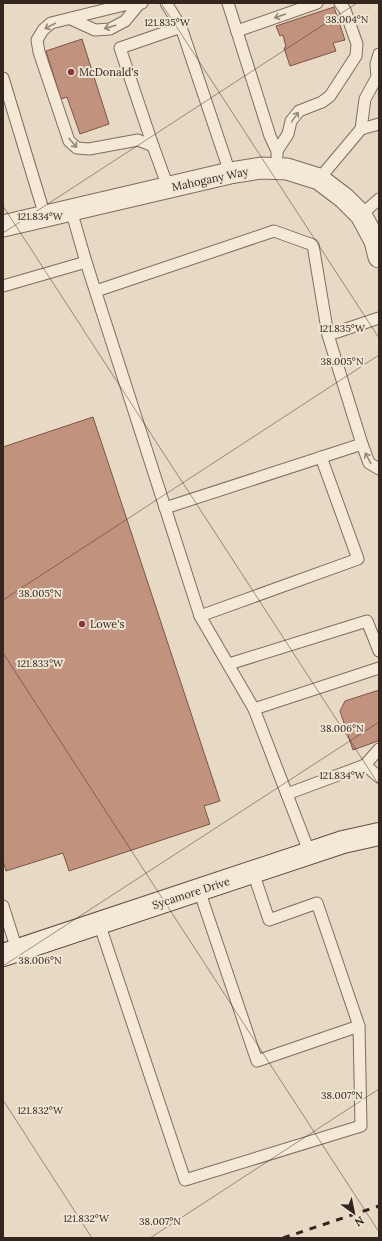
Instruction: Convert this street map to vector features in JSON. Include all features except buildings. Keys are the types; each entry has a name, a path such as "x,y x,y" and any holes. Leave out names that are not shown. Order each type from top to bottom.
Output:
{"street":[{"name":"Mahogany Way","path":"3,226 230,173 261,168 277,160 287,169 320,179 344,198 360,216 375,241 379,256"},
{"name":"Sycamore Drive","path":"10,953 343,842 379,834"}],"lane":[{"path":"141,3 124,5 51,23 43,30 37,40 39,52 69,141 77,148 89,149 138,140 153,146"},
{"path":"71,19 95,30 110,29 125,21 141,3"},
{"path":"166,3 181,27 230,173"},
{"path":"228,3 277,160"},
{"path":"237,31 317,3"},
{"path":"277,160 288,134 291,121 299,111 322,102 330,96 356,56 357,44 345,10 340,3"},
{"path":"168,187 120,48 181,27"},
{"path":"320,179 361,129 365,99 378,78 376,64 379,54"},
{"path":"3,78 45,216"},
{"path":"361,129 379,124"},
{"path":"360,216 379,199"},
{"path":"71,210 86,262 200,616 254,709 310,854"},
{"path":"96,291 274,231 313,245 328,335 369,463 379,469"},
{"path":"3,286 86,262"},
{"path":"328,335 379,318"},
{"path":"165,508 362,444"},
{"path":"200,616 358,558 321,457"},
{"path":"228,664 367,621 379,650"},
{"path":"254,709 379,668"},
{"path":"287,794 365,765 379,749"},
{"path":"365,765 379,777"},
{"path":"99,923 185,1180 360,1126 359,1026 317,903 269,920 253,872"},
{"path":"199,890 257,1061 359,1026"},
{"path":"3,906 10,953"}],"railway":[{"path":"283,1238 379,1206"}],"place":[{"name":"McDonald's","path":"71,72"},
{"name":"Lowe's","path":"82,624"}]}
